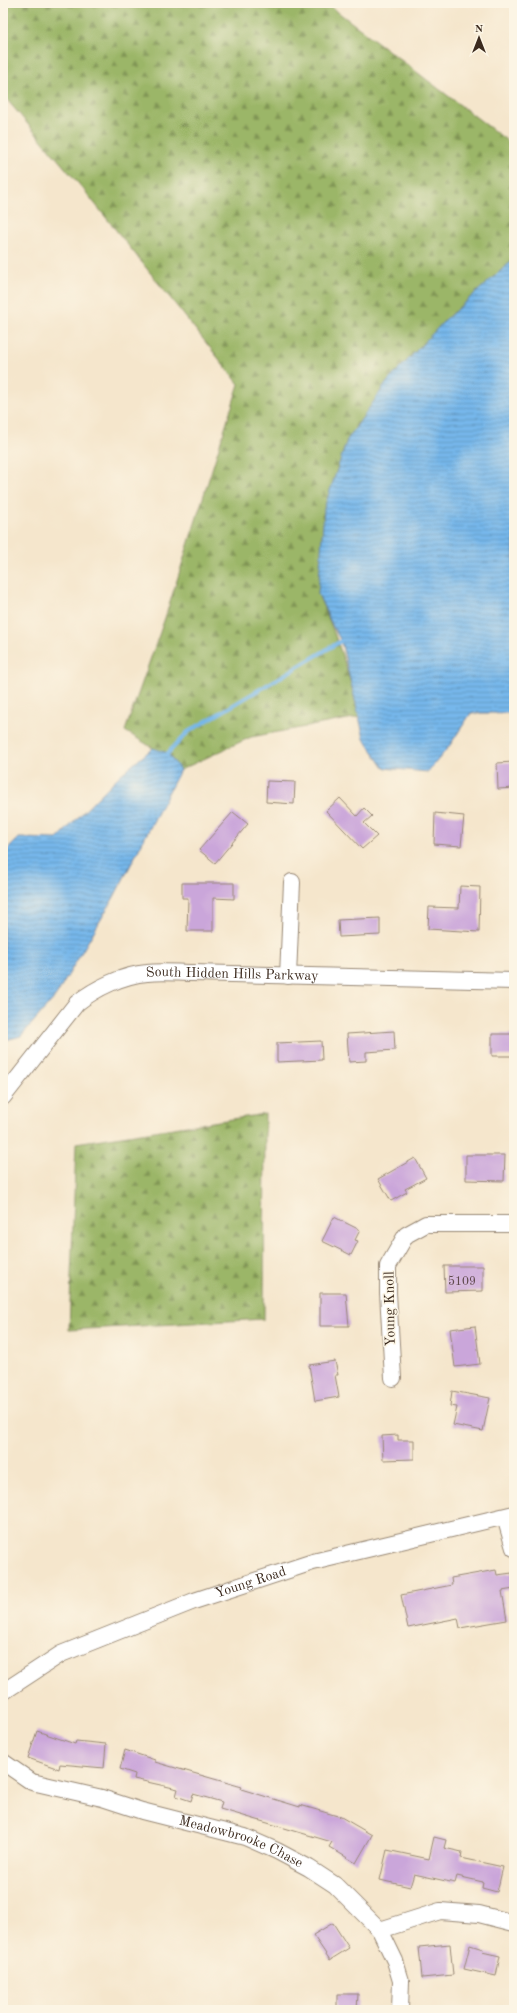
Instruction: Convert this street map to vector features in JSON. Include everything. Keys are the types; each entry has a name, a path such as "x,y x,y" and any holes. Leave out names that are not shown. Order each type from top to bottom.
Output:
{"street":[{"path":"288,976 292,882"},
{"name":"South Hidden Hills Parkway","path":"3,1097 77,1003 88,994 126,977 147,973 514,981"},
{"name":"Young Knoll","path":"393,1378 388,1293 388,1266 406,1235 426,1224 514,1224"},
{"path":"509,1515 514,1548"},
{"name":"Young Road","path":"3,1692 61,1654 194,1601 313,1562 509,1515"},
{"name":"Meadowbrooke Chase","path":"3,1762 32,1782 102,1798 142,1811 245,1837 277,1851 309,1868 335,1885 380,1930 401,1981 400,2010"},
{"path":"380,1930 440,1910 479,1914 514,1923"}],"green space":[{"path":"3,3 326,3 514,146 514,259 446,319 318,594 342,654 359,717 251,737 180,770 153,748 125,731 165,618 239,384 84,190 3,95"},
{"path":"265,1114 264,1319 69,1330 76,1143"}],"water":[{"path":"514,259 514,713 471,713 450,745 428,772 384,768 364,738 341,641 318,594 324,508 347,440 387,382 446,319"},
{"path":"153,748 168,753 180,770 114,897 56,996 21,1036 3,1041 3,854 19,838 57,839 120,775"}],"building":[{"path":"514,762 514,788 498,789 497,763"},
{"path":"267,781 295,782 294,804 266,802"},
{"path":"340,798 357,816 364,808 372,816 364,823 377,836 362,849 326,811"},
{"path":"233,812 248,824 215,863 199,850"},
{"path":"435,813 464,816 461,846 434,844"},
{"path":"182,883 234,883 234,899 213,898 213,931 187,931 188,898 182,898"},
{"path":"460,886 480,887 479,932 428,929 429,907 459,908"},
{"path":"380,918 380,935 339,937 338,920"},
{"path":"394,1031 395,1050 366,1052 366,1061 349,1062 347,1034"},
{"path":"492,1034 514,1034 514,1056 492,1056"},
{"path":"321,1041 322,1060 277,1062 277,1043"},
{"path":"466,1155 505,1155 504,1181 466,1180"},
{"path":"415,1158 426,1178 405,1189 407,1192 391,1201 378,1179"},
{"path":"334,1217 360,1230 355,1240 358,1241 351,1255 322,1241"},
{"path":"444,1266 483,1266 483,1291 445,1292"},
{"path":"320,1293 346,1293 349,1326 320,1326"},
{"path":"475,1326 480,1364 455,1367 450,1329"},
{"path":"335,1361 338,1375 335,1375 339,1397 315,1401 309,1365"},
{"path":"452,1391 490,1398 483,1431 453,1425 457,1407 450,1406"},
{"path":"398,1435 398,1440 414,1440 414,1459 383,1460 382,1436"},
{"path":"496,1570 497,1575 512,1573 514,1589 502,1591 507,1620 460,1628 458,1618 408,1628 401,1595 452,1585 451,1578"},
{"path":"37,1731 75,1744 76,1741 106,1744 104,1768 60,1764 59,1769 28,1758"},
{"path":"125,1750 155,1760 155,1762 242,1787 241,1789 300,1807 300,1805 341,1817 372,1835 356,1863 329,1847 332,1842 220,1809 222,1802 193,1794 191,1801 176,1796 178,1789 134,1779 135,1774 120,1769"},
{"path":"434,1837 446,1840 444,1848 462,1852 461,1858 503,1867 497,1892 482,1888 483,1882 457,1876 455,1883 414,1874 410,1887 380,1880 387,1850 429,1859"},
{"path":"333,1923 349,1948 330,1960 313,1935"},
{"path":"450,1944 453,1975 422,1978 419,1947"},
{"path":"470,1945 483,1949 482,1952 500,1956 496,1976 464,1969"},
{"path":"337,1994 358,1994 357,2010 337,2010"}],"waterway":[{"path":"168,753 188,732 341,641"}]}
